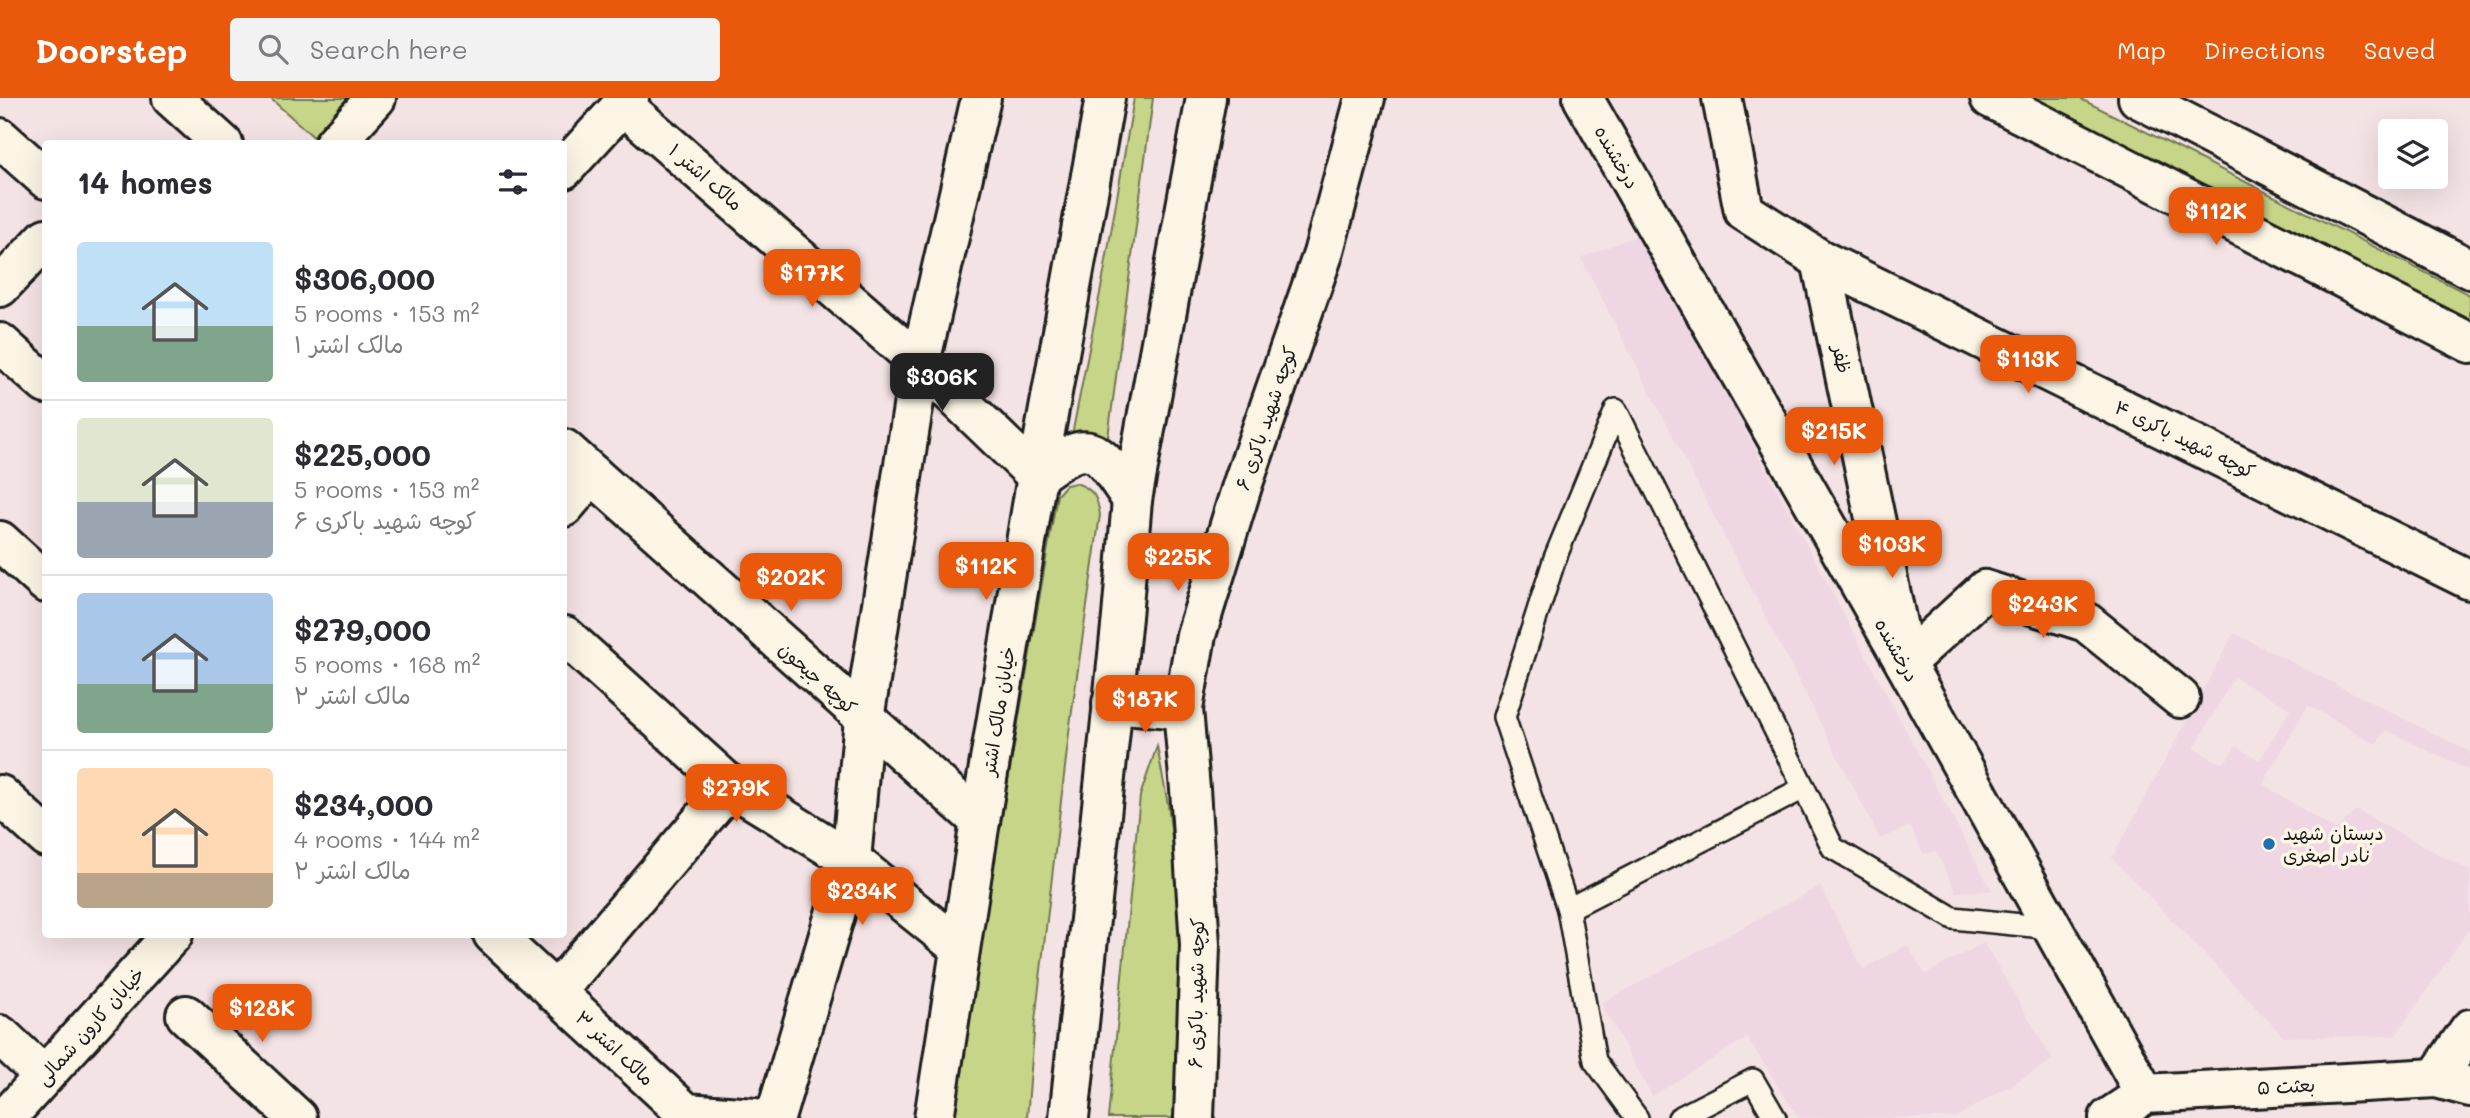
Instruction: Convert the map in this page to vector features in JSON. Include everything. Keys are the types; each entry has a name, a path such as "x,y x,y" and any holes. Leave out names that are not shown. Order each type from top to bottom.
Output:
{"street":[{"path":"172,98 219,140"},
{"path":"338,140 376,98"},
{"path":"775,1118 851,860 864,719 920,363 981,98"},
{"name":"خیابان مالک اشتر","path":"934,1118 979,821 1105,98"},
{"path":"1069,1118 1132,500 1206,98"},
{"name":"کوچه شهید باکری ۶","path":"1194,1118 1200,945 1191,789 1183,709 1196,635 1242,486 1323,254 1365,98"},
{"name":"درخشنده","path":"1583,98 1905,663 2145,1094"},
{"name":"کوچه شهید باکری ۴","path":"1722,98 1744,211 1821,260 2470,580"},
{"path":"1990,98 2470,343"},
{"path":"2138,98 2470,269"},
{"path":"567,166 626,101"},
{"name":"مالک اشتر ۱","path":"626,101 920,363 1037,476"},
{"path":"0,138 42,175"},
{"path":"0,287 42,242"},
{"name":"ظفر","path":"1821,260 1905,663"},
{"path":"0,343 42,380"},
{"path":"1037,476 1059,459 1076,451 1088,451 1111,469 1132,500"},
{"name":"کوچه جیحون","path":"567,452 979,821"},
{"path":"567,503 592,474"},
{"path":"0,541 42,579"},
{"path":"1905,663 1985,590 2086,622 2180,698"},
{"path":"567,638 731,786 851,860 960,948"},
{"path":"1112,703 1183,709"},
{"path":"555,993 731,786"},
{"path":"0,795 42,833"},
{"name":"خیابان کارون شمالی","path":"6,1118 163,938"},
{"name":"مالک اشتر ۳","path":"497,938 686,1113 755,1118"},
{"path":"186,1014 298,1118"},
{"path":"2453,1083 2470,1029"},
{"path":"0,1035 44,1076"},
{"name":"بعثت ۵","path":"2145,1094 2453,1083"},
{"path":"2109,1118 2145,1094"}],"lane":[{"path":"1637,1118 1595,1061 1568,909 1504,718 1555,558 1616,410 1833,849 1953,918 2052,928"},
{"path":"1568,909 1804,788"},
{"path":"1679,1118 1753,1080 1775,1118"}],"shaded area":[{"path":"1640,234 1992,891 1956,892 1936,851 1923,854 1910,826 1880,839 1581,258"},
{"name":"دبستان شهید نادر اصغری","path":"2234,633 2470,752 2470,771 2386,730 2376,744 2308,705 2263,784 2336,830 2356,810 2470,871 2470,928 2395,1036 2284,1037 2112,858","holes":["2234,677 2290,709 2260,760 2236,747 2223,764 2194,749"]},
{"path":"1820,886 1863,969 1907,945 1925,974 1984,943 2053,1060 1955,1118 1799,1118 1747,1038 1652,1096 1601,1003"}],"green space":[{"path":"270,98 355,98 317,140"},
{"path":"1134,98 1153,98 1107,445 1072,435 1104,273"},
{"path":"2033,98 2079,98 2470,295 2470,326"},
{"path":"1076,483 1094,494 1100,515 1070,725 1035,1021 1027,1118 946,1118 1002,816 1057,495 1066,485"},
{"path":"1157,746 1168,805 1188,967 1182,1118 1108,1118 1140,796"}],"place":[{"name":"دبستان شهید نادر اصغری","path":"2269,844"}]}
